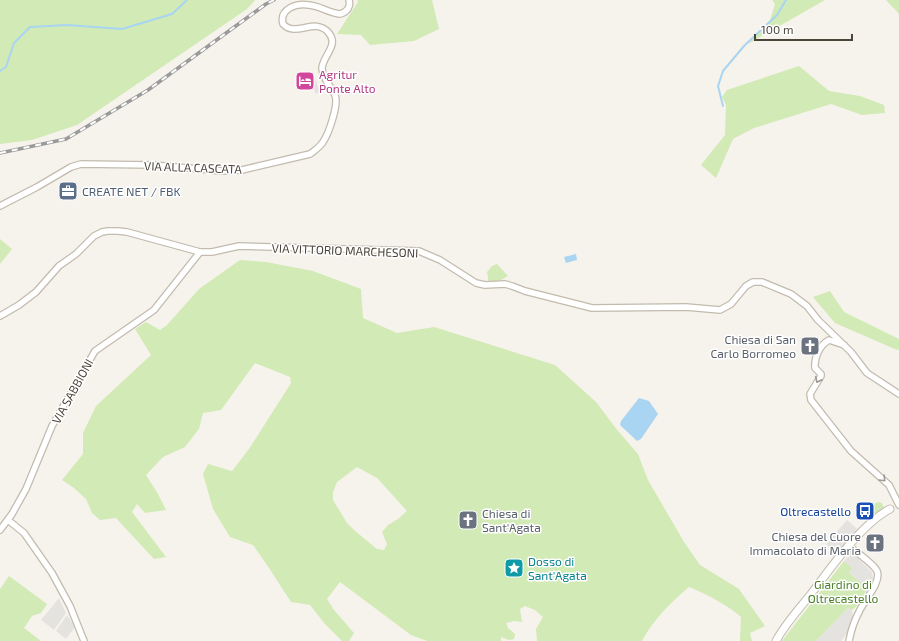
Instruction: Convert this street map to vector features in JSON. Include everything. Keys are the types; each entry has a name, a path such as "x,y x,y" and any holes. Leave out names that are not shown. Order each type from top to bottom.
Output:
{"street":[{"name":"VIA ALLA CASCATA","path":"0,206 37,187 71,166 81,164 152,165 222,171 242,170 310,154 324,141 336,104 335,96 322,70 324,62 332,47 332,39 326,30 319,26 294,30 290,29 283,24 283,15 284,12 292,7 308,5 340,14 346,11 350,6 349,0"},
{"name":"VIA VITTORIO MARCHESONI","path":"0,316 20,305 36,292 59,266 76,254 94,236 102,232 127,232 200,252 212,252 240,246 419,251 440,260 476,283 485,286 505,284 525,291 592,308 686,307 720,310 731,304 746,286 753,282 762,282 791,294 806,306 818,320 846,346 867,373 899,394"},
{"name":"VIA SABBIONI","path":"0,530 8,520 28,486 52,426 95,351 154,310 200,252"},
{"path":"776,641 849,546 868,526 890,509 899,506 889,485 851,451 811,400 810,394 821,376 815,368 814,360 825,342 830,340 846,346"},
{"path":"8,520 24,533 52,573 70,606 84,641"},
{"path":"849,546 875,568 878,574 876,582 859,610 850,632 849,641"}],"green space":[{"path":"0,0 255,0 247,9 77,125 32,140 0,144"},
{"path":"357,0 432,0 439,29 414,41 370,45 361,35 337,34 358,2"},
{"path":"772,0 825,0 748,44 770,20 775,4"},
{"path":"886,0 899,0 899,14"},
{"path":"799,66 829,91 860,96 884,105 885,113 862,115 831,104 754,128 733,139 716,178 701,165 725,135 726,105 722,97 727,90"},
{"path":"0,239 12,249 0,264"},
{"path":"240,260 266,262 313,271 361,289 363,318 397,333 434,327 555,365 596,402 638,454 648,480 684,542 700,565 739,589 765,626 750,633 752,641 740,641 741,617 716,600 689,587 663,612 651,626 642,641 537,641 536,629 543,617 535,610 525,606 520,609 522,622 514,621 506,623 508,628 515,634 514,639 509,640 501,637 501,641 427,641 411,635 340,582 327,599 334,610 354,633 349,641 342,641 325,624 310,605 291,602 253,545 230,537 213,509 203,474 208,464 232,471 249,449 291,383 290,377 255,363 221,410 203,413 199,429 185,447 163,457 146,475 166,510 145,513 137,504 132,512 166,557 154,559 116,518 100,520 92,513 86,499 62,480 83,454 83,433 96,406 151,355 135,329 146,322 160,330 167,325 199,289","holes":["357,467 377,478 407,511 388,525 382,532 387,544 384,550 377,549 354,530 347,523 333,500 333,492 337,482"]},
{"path":"497,264 508,276 501,280 489,283 487,272 492,266"},
{"path":"830,291 844,312 899,339 899,349 897,350 835,323 813,297"},
{"path":"878,502 882,503 884,508 871,518 873,506"},
{"name":"Giardino di Oltrecastello","path":"844,561 853,568 849,573 868,588 858,605 852,610 848,608 816,641 782,641"},
{"path":"9,576 47,604 41,613 32,616 24,628 41,641 0,641 0,589"}],"shaded area":[{"path":"314,77 321,92 316,94 309,79"},
{"path":"847,520 857,529 836,553 826,544"},
{"path":"851,552 872,572 873,580 868,588 849,573 852,568 844,561"},
{"path":"59,598 66,613 54,630 41,620"},
{"path":"848,608 852,610 853,618 848,632 841,641 816,641"},
{"path":"67,615 75,627 66,639 56,631"}],"water":[{"path":"576,254 577,260 566,263 564,257"},
{"path":"639,398 649,401 658,414 641,439 637,441 620,425 621,421"}],"waterway":[{"path":"0,71 6,67 14,43 30,27 67,25 122,29 172,14 187,0"},
{"path":"723,106 718,86 723,71 744,46 777,15 786,0"}],"railway":[{"path":"0,153 66,139 148,90 266,4 274,0"}],"place":[{"name":"Agritur Ponte Alto","path":"305,81"},
{"name":"CREATE NET / FBK","path":"68,191"},
{"name":"Chiesa di San Carlo Borromeo","path":"810,346"},
{"name":"Oltrecastello","path":"865,511"},
{"name":"Chiesa di Sant'Agata","path":"468,520"},
{"name":"Chiesa del Cuore Immacolato di Maria","path":"875,543"},
{"name":"Dosso di Sant'Agata","path":"514,568"}]}
